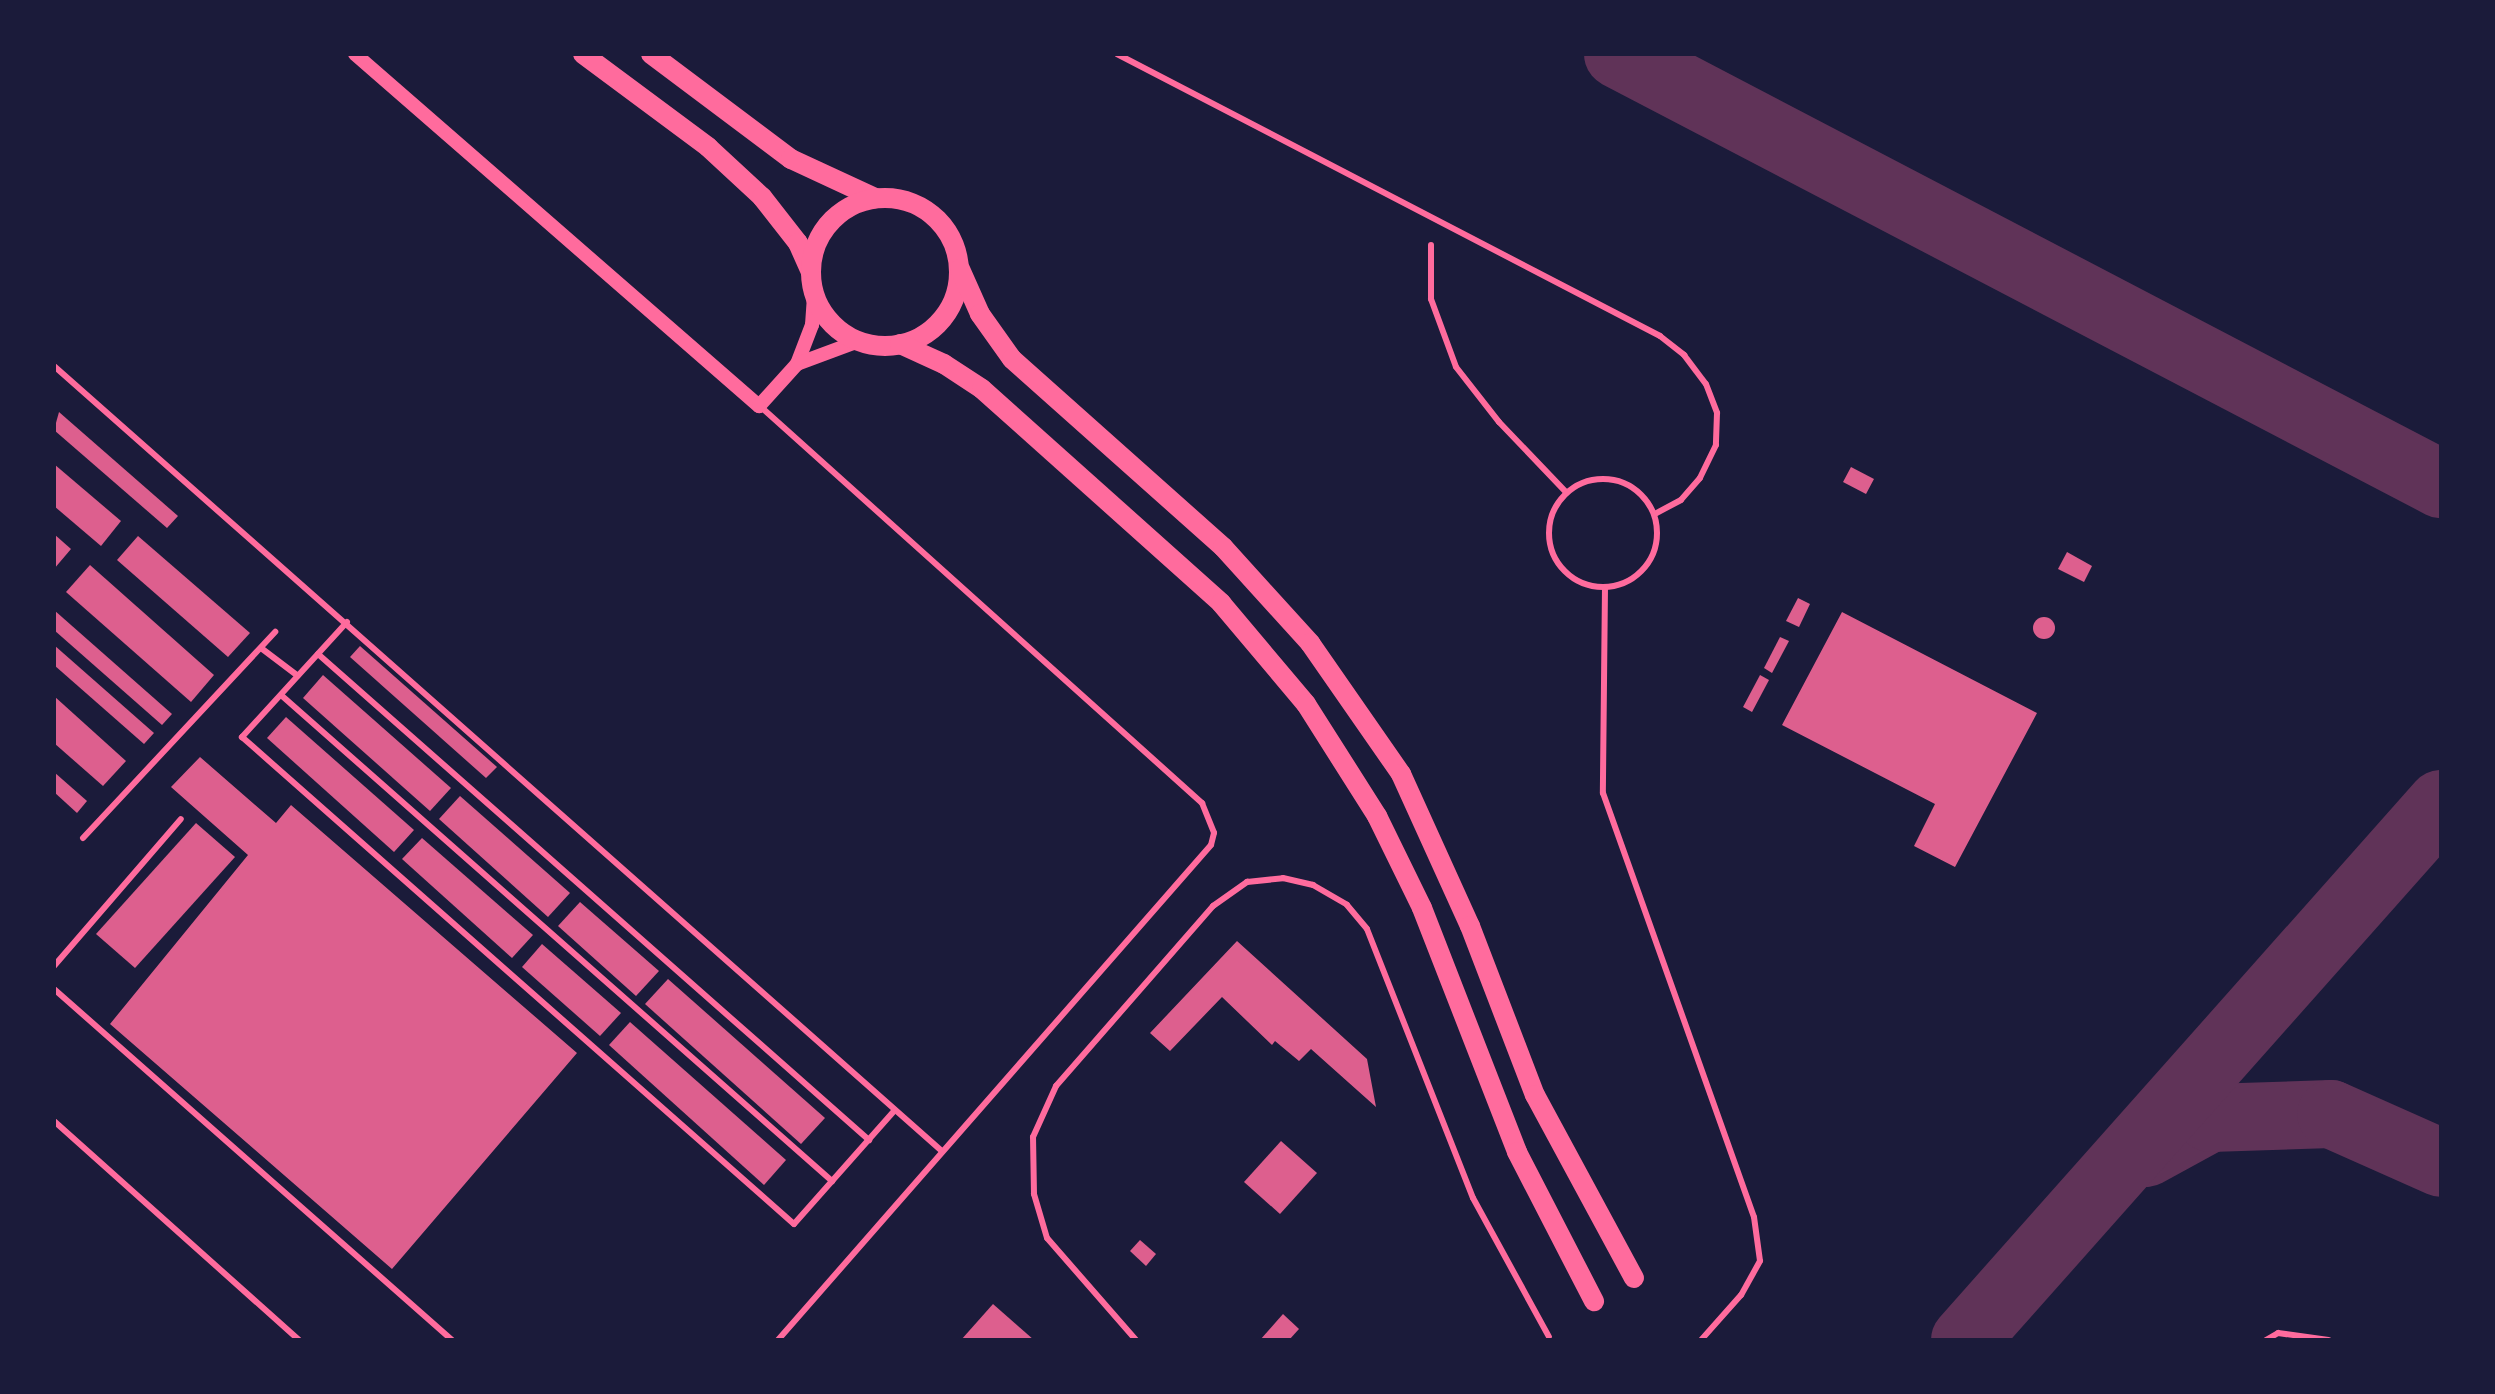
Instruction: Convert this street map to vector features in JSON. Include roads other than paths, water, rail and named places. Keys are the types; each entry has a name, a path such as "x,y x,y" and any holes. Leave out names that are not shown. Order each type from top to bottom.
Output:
{"main road":[{"path":"583,54 708,147 762,197 798,243 812,283 839,330 859,341 900,344 944,364 982,389 1221,603 1306,704 1377,816 1422,908 1517,1152 1594,1301"},
{"path":"651,54 791,159 875,198 900,199 942,223 955,245 960,269 980,314 1012,359 1223,547 1310,643 1401,774 1470,926 1535,1095 1634,1278"},
{"path":"812,283 814,252 836,216 875,198"},
{"path":"900,344 937,325 958,289 960,269"}],"street":[{"path":"355,54 759,406 797,364 812,325 812,283"},
{"path":"797,364 859,341"}],"lane":[{"path":"1117,54 1660,336 1684,355 1712,399 1716,445 1700,478 1681,500 1655,514"},
{"path":"1431,245 1431,299 1456,367 1499,422 1566,492"},
{"path":"54,366 942,1151"},
{"path":"54,382 61,374"},
{"path":"759,406 1121,727 1212,817 1211,845 778,1340"},
{"path":"1590,480 1616,480 1646,498 1655,514 1658,531 1649,563 1637,576 1605,587 1586,584 1557,561 1549,525 1566,492 1590,480"},
{"path":"1605,587 1603,793 1754,1217 1760,1261 1741,1295 1701,1340"},
{"path":"347,622 242,737 794,1224 895,1110"},
{"path":"83,838 275,632"},
{"path":"261,648 298,676"},
{"path":"318,654 869,1140"},
{"path":"281,695 832,1181"},
{"path":"54,966 181,819"},
{"path":"1136,1340 1123,1319 1070,1271 1047,1238 1034,1194 1033,1137 1056,1086 1213,906 1247,882 1283,878 1313,885 1347,905 1367,929 1473,1198 1549,1337"},
{"path":"54,989 452,1340"},
{"path":"54,1121 299,1340"},
{"path":"2266,1340 2278,1333 2329,1340"}]}
